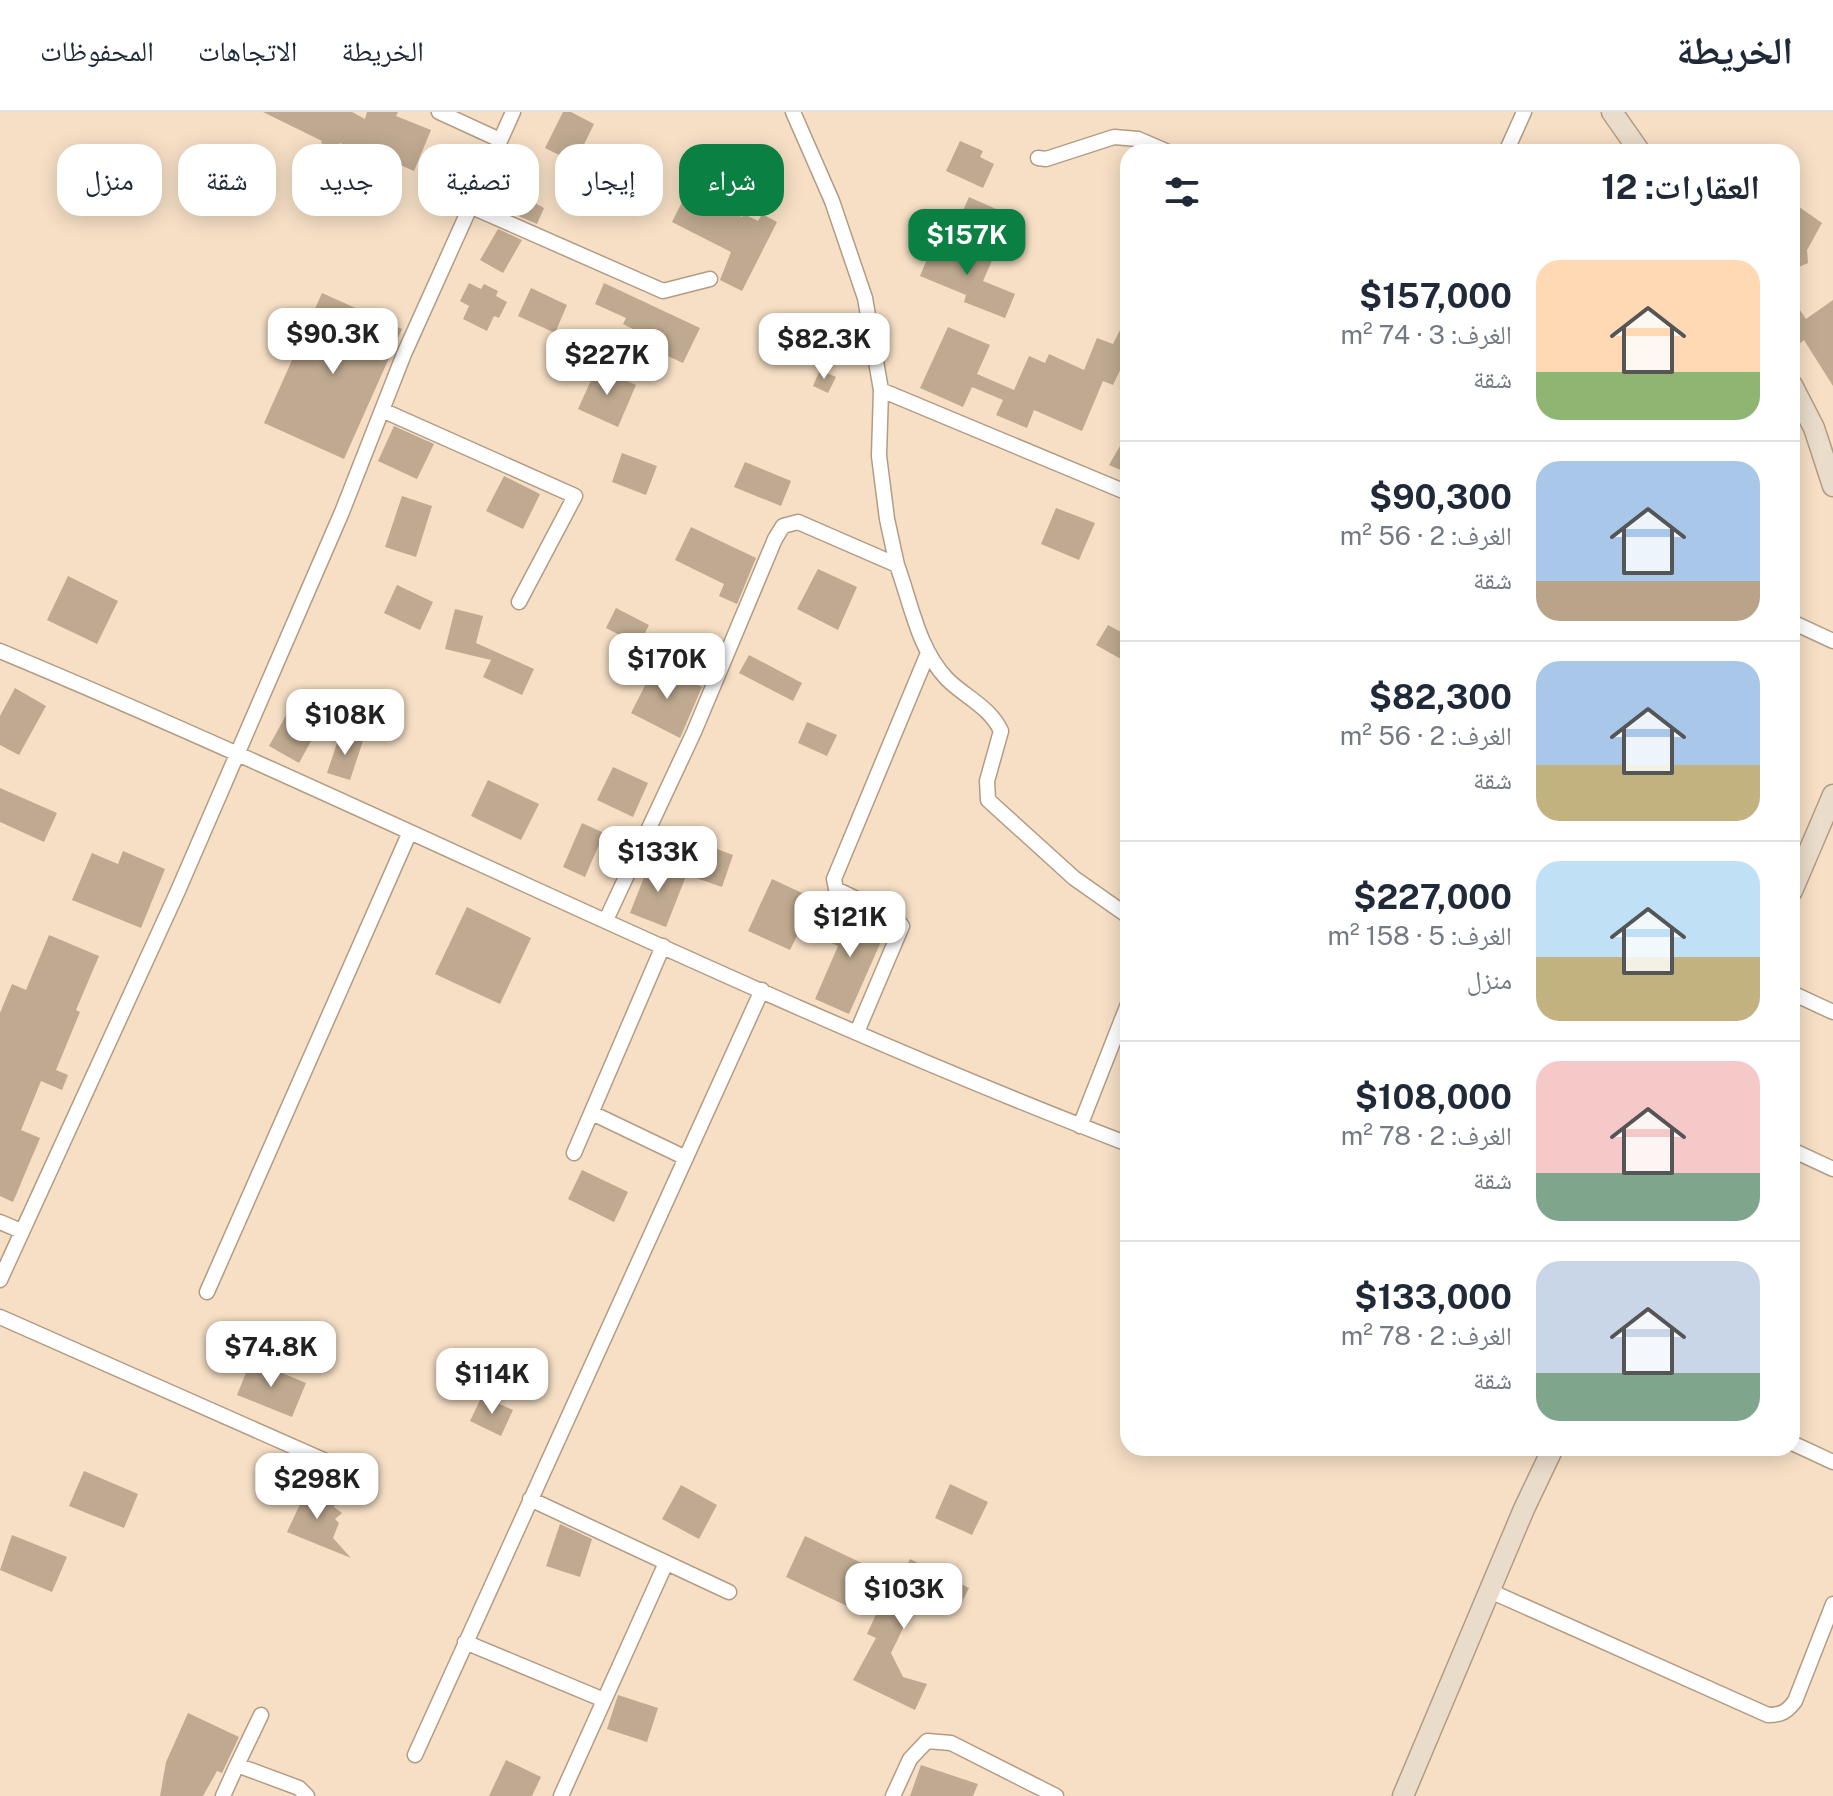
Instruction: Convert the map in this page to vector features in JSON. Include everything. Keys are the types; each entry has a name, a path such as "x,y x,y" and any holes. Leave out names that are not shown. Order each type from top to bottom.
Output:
{"main road":[{"path":"1612,112 1634,144"},
{"path":"1800,401 1814,428 1833,486"},
{"path":"1800,874 1831,806"},
{"path":"1403,1796 1549,1456"}],"street":[{"path":"439,112 500,140"},
{"path":"498,144 513,112"},
{"path":"793,112 832,201 865,298 881,390 879,456 897,565 928,653 947,679 995,719 1001,731 987,781 988,800 1074,878 1120,910"},
{"path":"1510,144 1524,112"},
{"path":"1038,158 1046,159 1114,137 1138,139 1150,144"},
{"path":"0,1280 177,893 342,512 404,354 468,216"},
{"path":"492,216 663,291 710,279"},
{"path":"881,390 1120,490"},
{"path":"382,410 575,496 519,602"},
{"path":"606,920 694,732 783,526 798,522 897,565"},
{"path":"1800,626 1833,641"},
{"path":"0,651 237,753 409,834 935,1067 1120,1141"},
{"path":"857,1032 902,926 896,918 836,889 834,879 928,653"},
{"path":"207,1292 409,834"},
{"path":"574,1153 663,946"},
{"path":"415,1755 762,990"},
{"path":"1800,997 1833,1012"},
{"path":"1080,1126 1120,1024"},
{"path":"592,1113 686,1158"},
{"path":"1800,1154 1833,1169"},
{"path":"0,1222 21,1231"},
{"path":"0,1317 346,1470"},
{"path":"1800,1447 1833,1462"},
{"path":"530,1499 729,1592"},
{"path":"561,1796 666,1563"},
{"path":"1490,1591 1768,1715 1779,1715 1795,1701 1833,1604"},
{"path":"465,1642 604,1700"},
{"path":"223,1796 261,1715"},
{"path":"893,1796 919,1747 927,1741 937,1741 951,1743 1056,1796"},
{"path":"237,1765 299,1788 307,1796"}],"building":[{"path":"263,112 352,112 365,119 367,112 398,112 396,116 431,130 425,144 418,144 418,161 414,171 402,166 402,144 323,144"},
{"path":"563,112 571,112 594,124 584,144 555,144 555,153 545,148"},
{"path":"960,141 983,151 980,157 994,164 983,188 946,171"},
{"path":"969,197 996,209 992,218 999,221 993,235 977,228 979,223 961,215"},
{"path":"539,205 544,208 537,224 518,216 539,216"},
{"path":"679,208 679,216 748,216 758,221 761,216 766,216 777,222 742,291 720,280 731,252 672,222"},
{"path":"1800,208 1822,223 1807,250 1808,263 1800,266"},
{"path":"498,229 522,240 503,273 480,260"},
{"path":"935,240 972,256 975,248 994,256 983,281 1015,294 1005,318 964,302 966,295 920,276"},
{"path":"469,283 481,289 484,284 498,291 496,296 507,302 499,318 494,316 487,331 463,319 469,306 460,301"},
{"path":"604,283 700,328 683,363 635,341 639,332 623,324 626,318 595,304"},
{"path":"531,288 567,305 555,333 518,316"},
{"path":"322,293 402,329 344,459 264,423"},
{"path":"1833,300 1833,386 1804,340 1800,343 1800,310 1806,319"},
{"path":"948,327 990,345 977,374 1014,390 1029,356 1045,363 1049,354 1084,370 1097,338 1113,344 1120,330 1120,371 1113,385 1103,381 1082,431 1034,410 1027,428 996,415 1003,400 972,387 963,407 920,388"},
{"path":"597,367 636,385 618,427 578,409"},
{"path":"820,370 836,377 828,393 813,386"},
{"path":"394,426 434,444 417,479 378,461"},
{"path":"1120,446 1120,470 1109,465"},
{"path":"622,453 657,466 646,495 612,482"},
{"path":"745,462 791,481 781,506 734,487"},
{"path":"504,476 540,494 523,529 486,511"},
{"path":"402,496 432,506 416,557 385,547"},
{"path":"1056,508 1095,523 1079,560 1041,544"},
{"path":"691,527 756,558 737,604 719,596 724,584 675,560"},
{"path":"818,569 857,587 838,630 797,609"},
{"path":"68,576 118,601 97,644 47,620"},
{"path":"397,585 433,602 420,630 384,613"},
{"path":"616,608 649,625 639,645 606,628"},
{"path":"455,609 483,616 476,643 534,669 522,695 483,677 491,660 445,649"},
{"path":"1108,625 1120,632 1120,658 1096,645"},
{"path":"749,655 802,683 793,701 739,673"},
{"path":"656,664 702,687 680,738 631,713"},
{"path":"15,688 46,706 19,755 0,745 0,716"},
{"path":"290,708 320,725 299,763 269,746"},
{"path":"807,722 837,735 827,756 798,743"},
{"path":"340,734 363,741 350,780 327,773"},
{"path":"613,767 648,783 633,817 597,800"},
{"path":"488,780 539,804 521,840 471,816"},
{"path":"0,788 57,813 44,842 0,822"},
{"path":"582,823 604,833 585,877 563,867"},
{"path":"709,846 733,855 722,887 696,878"},
{"path":"123,851 165,869 141,928 72,900 92,853 118,864"},
{"path":"650,862 686,876 666,927 630,913"},
{"path":"772,879 815,899 790,950 748,931"},
{"path":"467,907 531,938 500,1004 435,974"},
{"path":"842,908 887,928 849,1014 815,999 838,946 827,941"},
{"path":"49,935 99,956 76,1010 80,1012 56,1070 68,1075 62,1090 41,1081 21,1130 40,1138 13,1202 0,1196 0,1013 12,984 26,990"},
{"path":"582,1170 628,1192 614,1222 568,1199"},
{"path":"251,1360 306,1383 292,1417 237,1395"},
{"path":"482,1396 513,1410 501,1436 470,1421"},
{"path":"84,1471 138,1494 124,1528 69,1506"},
{"path":"950,1484 988,1502 972,1535 935,1518"},
{"path":"681,1485 717,1505 699,1539 662,1519"},
{"path":"308,1487 336,1502 334,1507 342,1513 335,1519 339,1523 333,1538 351,1558 287,1532"},
{"path":"560,1524 592,1539 580,1577 546,1566"},
{"path":"12,1535 67,1557 52,1592 0,1570"},
{"path":"805,1536 868,1566 849,1607 786,1577"},
{"path":"910,1559 969,1588 958,1610 936,1600 908,1618 891,1653 903,1677 927,1684 915,1710 853,1680 876,1638 867,1634 878,1610 884,1613"},
{"path":"618,1695 658,1708 647,1742 607,1729"},
{"path":"188,1713 239,1737 222,1773 217,1771 203,1796 160,1796 166,1762"},
{"path":"506,1760 541,1777 532,1796 489,1796"},
{"path":"921,1765 978,1784 973,1796 910,1796"}]}
